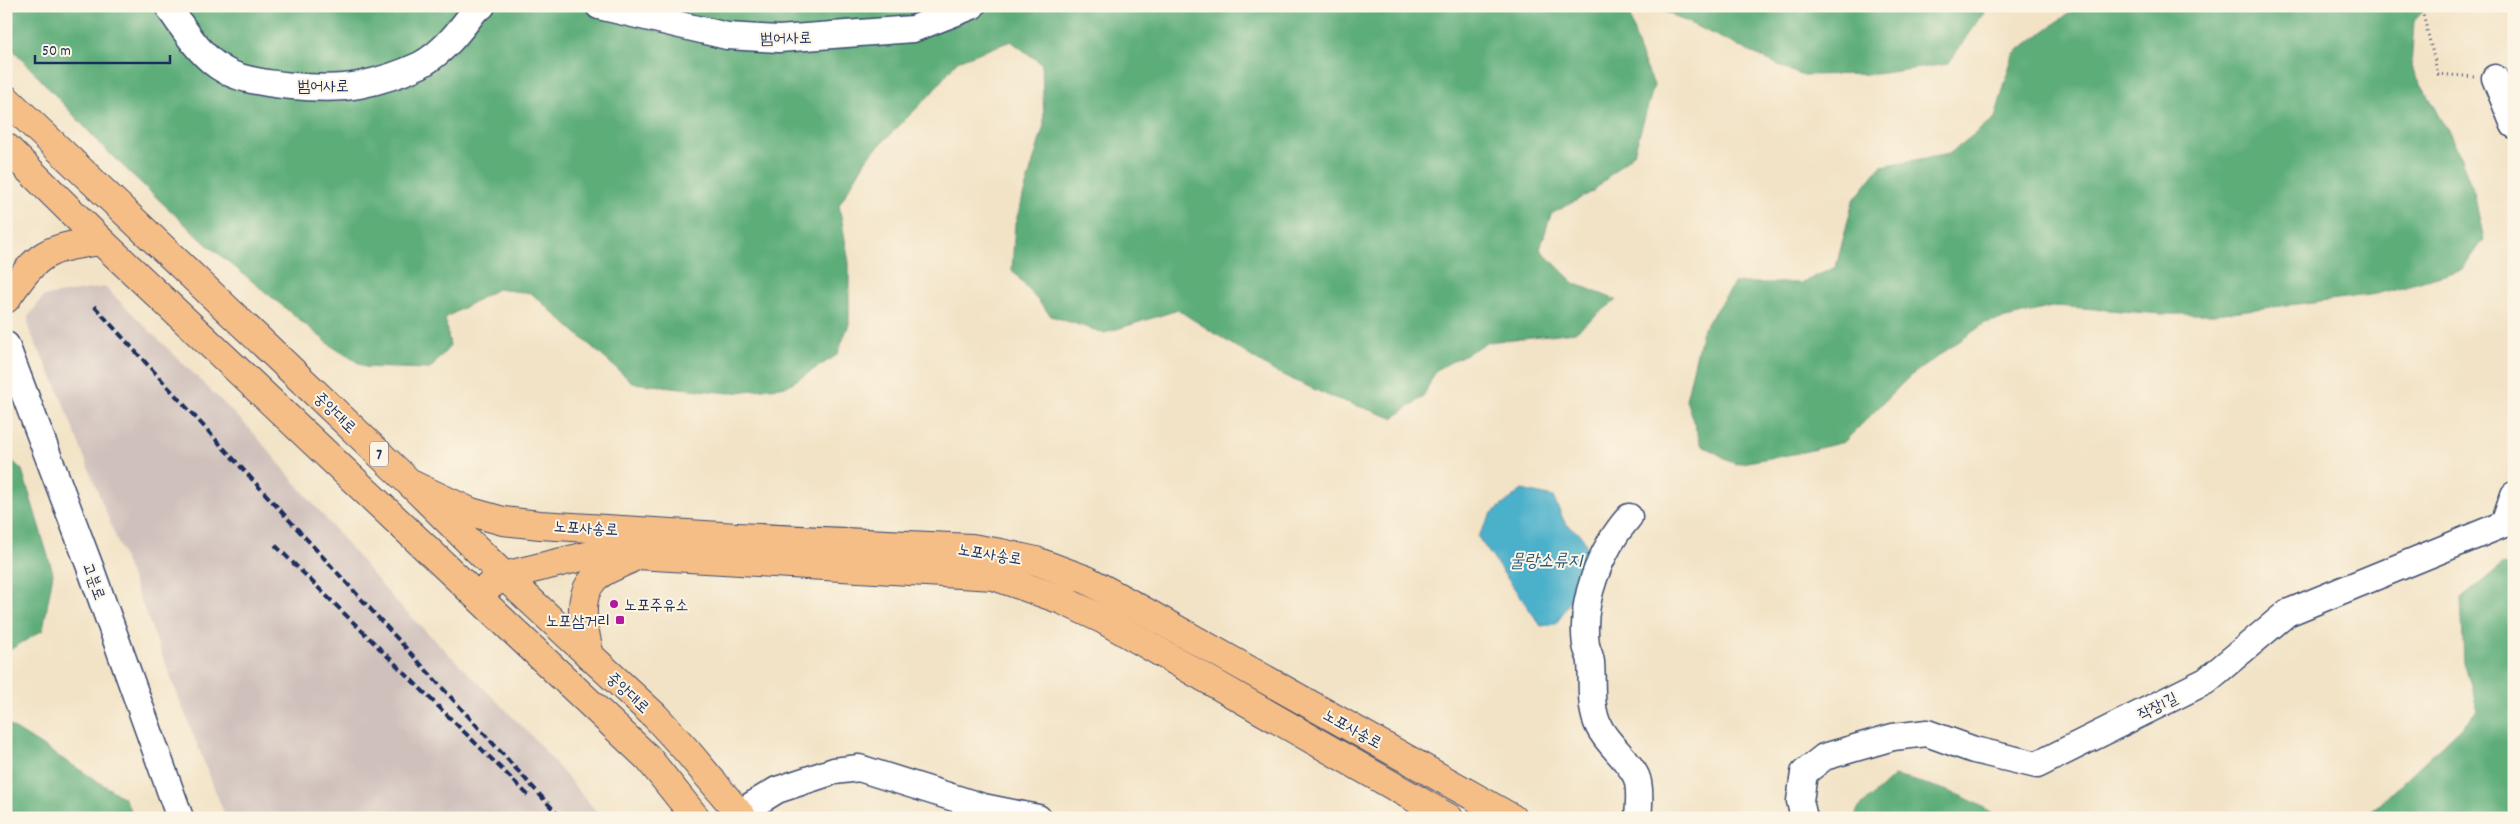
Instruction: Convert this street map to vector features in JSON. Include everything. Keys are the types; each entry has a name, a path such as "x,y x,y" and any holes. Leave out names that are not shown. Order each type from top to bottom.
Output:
{"main road":[{"name":"중앙대로","path":"6,99 411,484 504,576 655,716 688,751 741,816"},
{"name":"7","path":"6,147 101,241 648,758 696,818"},
{"path":"6,299 27,268 48,252 66,245 101,241"},
{"name":"노포사송로","path":"411,484 471,512 503,521 736,537 972,548 1036,561 1086,580 1135,606 1512,818"},
{"name":"노포사송로","path":"476,595 504,576 586,556 637,555 994,576 1062,600 1104,620 1449,818"},
{"path":"590,656 582,620 586,593 594,579 637,555"}],"street":[{"name":"범어사로","path":"171,6 171,12 197,47 224,70 248,79 284,85 336,86 358,85 388,77 421,64 454,37 476,9 482,6"},
{"name":"범어사로","path":"599,6 624,14 727,36 779,40 912,29 972,6"},
{"path":"2495,78 2514,125"},
{"name":"고분로","path":"6,345 90,567 180,818"},
{"name":"작장1길","path":"1804,818 1800,801 1804,773 1824,757 1893,737 1927,733 1974,750 2038,764 2206,681 2287,613 2509,523 2514,495"},
{"path":"1629,517 1622,525 1596,573 1588,597 1586,646 1591,662 1592,699 1598,726 1610,745 1636,777 1639,802 1638,818"},
{"path":"741,816 777,790 834,771 859,768 983,807 1038,818"}],"path":[{"path":"2421,6 2438,74 2495,78"}],"shaded area":[{"path":"105,287 251,430 396,602 531,735 602,818 226,818 56,385 29,330 28,317 44,296"}],"green space":[{"path":"6,6 1643,6 1630,17 1639,51 1654,85 1634,153 1592,192 1551,214 1540,249 1574,283 1616,300 1575,332 1488,342 1436,370 1423,397 1393,418 1329,396 1274,371 1178,310 1104,333 1051,316 1012,270 1015,224 1044,125 1042,64 1011,41 957,61 929,96 867,158 839,205 849,263 849,324 837,355 787,386 730,393 633,383 531,293 497,289 445,318 450,346 430,369 365,367 333,347 204,242 107,151 6,42"},
{"path":"1653,6 1989,6 1948,64 1876,74 1800,75"},
{"path":"2079,6 2428,6 2414,21 2411,67 2452,136 2474,193 2484,239 2462,270 2377,294 2215,314 2162,314 2056,306 1985,323 1910,376 1844,442 1799,453 1735,464 1701,444 1686,400 1702,331 1734,283 1801,283 1836,267 1853,201 1881,166 1949,154 1995,118 2013,54"},
{"path":"6,455 22,470 53,573 43,630 6,652"},
{"path":"2503,564 2514,570 2514,818 2360,818 2371,812 2478,711 2464,662 2461,599"},
{"path":"6,723 124,798 135,818 6,818"},
{"path":"1894,776 1949,791 1975,803 1999,818 1854,818 1858,809"}],"water":[{"name":"물랑소류지","path":"1522,490 1553,497 1565,523 1582,536 1592,559 1585,576 1556,624 1541,626 1478,537 1492,513"}],"railway":[{"path":"94,306 561,818"},
{"path":"275,545 531,798"}],"place":[{"name":"노포주유소","path":"614,604"},
{"name":"노포삼거리","path":"620,620"}]}
